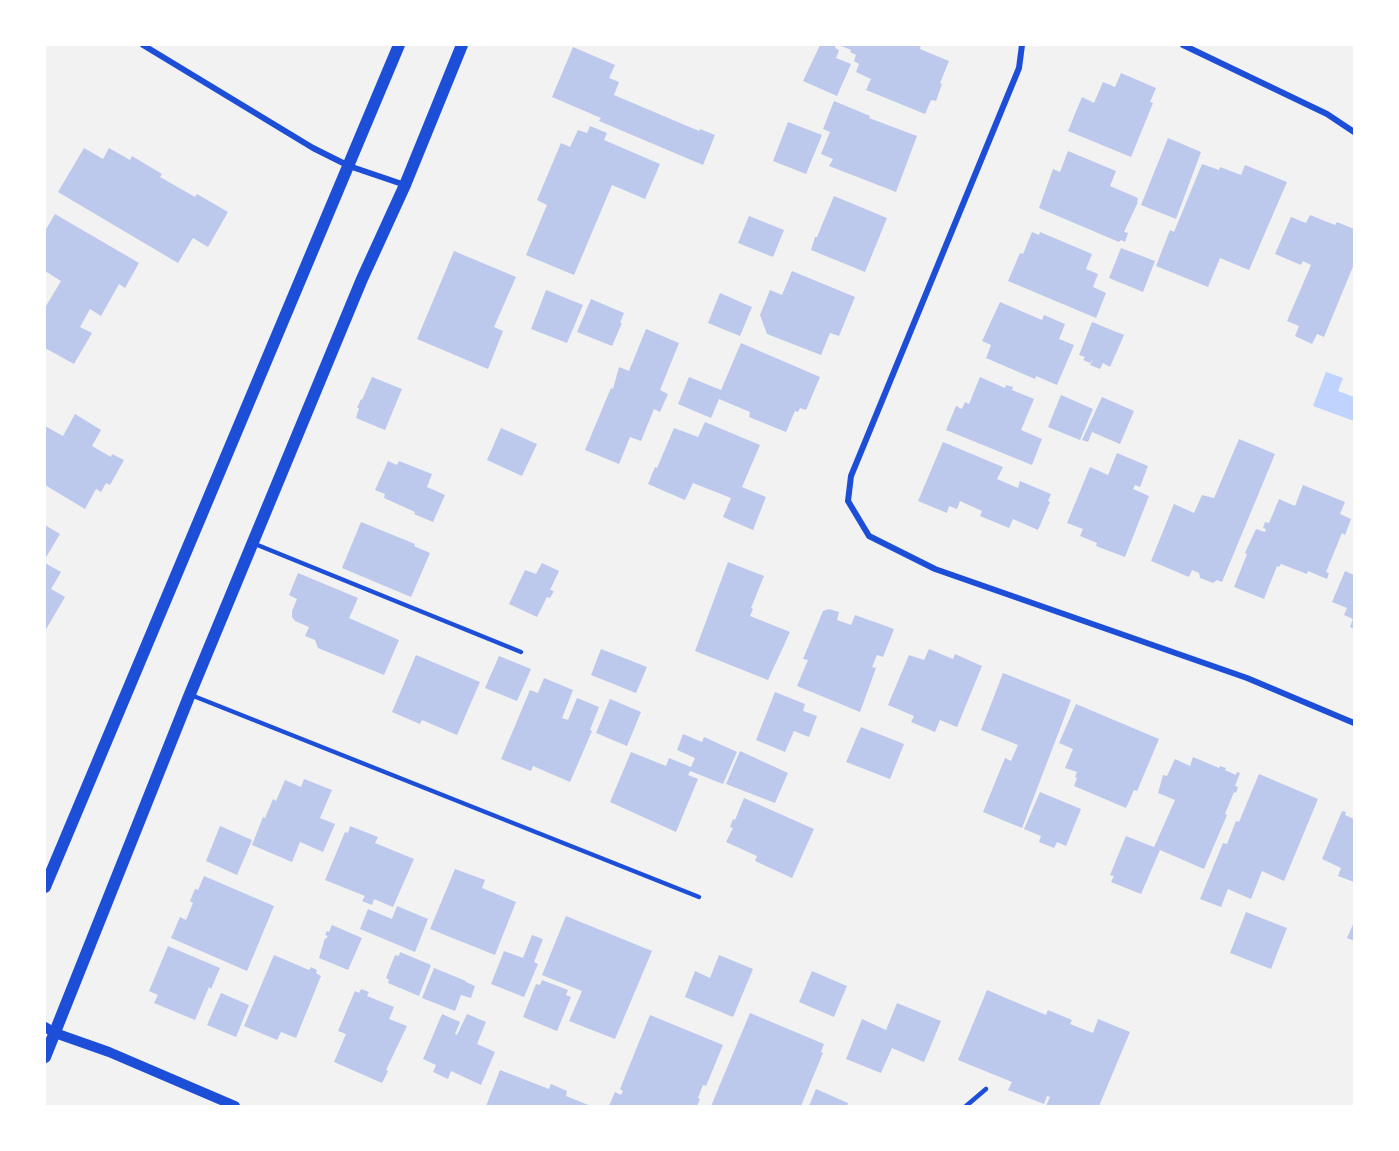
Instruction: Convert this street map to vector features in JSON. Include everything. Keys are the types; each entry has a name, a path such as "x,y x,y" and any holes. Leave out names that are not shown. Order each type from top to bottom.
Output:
{"main road":[{"path":"45,887 399,45"},
{"path":"45,1057 50,1030 362,279 405,185 462,45"}],"street":[{"path":"143,45 313,148 349,166 405,185"},
{"path":"1022,45 1019,68 851,477 848,501 869,536 935,569 1247,678 1354,723"},
{"path":"1182,45 1327,114 1354,132"},
{"path":"50,1030 109,1052 235,1106"}],"lane":[{"path":"252,543 521,652"},
{"path":"190,694 699,897"},
{"path":"966,1106 986,1089"}],"water":[{"path":"1326,372 1343,378 1338,391 1354,397 1354,421 1313,406"}],"building":[{"path":"820,45 836,45 835,48 839,50 836,58 851,64 837,96 803,81"},
{"path":"839,45 921,45 920,49 949,61 936,101 931,100 925,114 866,90 871,79 856,72 859,64 854,61 856,55"},
{"path":"573,47 615,65 609,78 619,82 614,95 699,131 700,129 715,135 703,165 599,121 601,118 552,97"},
{"path":"1121,73 1156,88 1150,102 1153,103 1131,157 1068,131 1082,97 1094,103 1103,82 1115,87"},
{"path":"834,101 870,116 869,118 917,136 896,192 829,166 833,159 821,154 830,132 823,129"},
{"path":"788,122 822,135 806,174 773,161"},
{"path":"590,126 607,133 604,140 660,164 645,199 612,185 574,275 526,255 547,205 537,200 561,143 570,147 578,130 587,133"},
{"path":"1168,138 1201,152 1176,219 1141,205"},
{"path":"84,148 103,159 109,148 130,160 132,156 162,174 160,177 195,197 197,194 228,212 208,247 193,238 178,263 58,192"},
{"path":"1068,151 1116,171 1110,186 1138,198 1124,232 1128,233 1125,242 1121,240 1119,242 1039,208 1053,169 1060,172"},
{"path":"1202,164 1219,170 1220,167 1241,175 1245,165 1287,182 1249,270 1220,258 1208,287 1156,266 1170,230 1174,232"},
{"path":"834,196 887,218 865,272 811,250"},
{"path":"55,214 139,263 125,288 119,284 101,316 90,309 80,327 92,333 74,364 45,348 45,306 61,281 45,271 45,231"},
{"path":"1310,215 1335,225 1337,222 1354,229 1354,264 1324,337 1317,334 1312,344 1295,336 1299,326 1287,321 1311,265 1303,261 1301,265 1275,254 1291,217 1306,223"},
{"path":"749,216 784,230 773,257 738,243"},
{"path":"1032,232 1039,235 1040,232 1092,254 1086,269 1098,274 1093,287 1106,293 1096,318 1008,281"},
{"path":"1121,248 1155,261 1143,292 1109,278"},
{"path":"454,251 516,277 494,327 503,331 488,369 417,339"},
{"path":"792,271 855,297 839,336 830,333 821,355 767,334 760,315 770,290 782,295"},
{"path":"546,290 583,305 567,343 531,329"},
{"path":"720,293 752,307 740,336 708,323"},
{"path":"591,299 624,313 612,346 577,332"},
{"path":"1000,302 1042,320 1044,315 1065,324 1059,339 1074,345 1057,385 1036,376 1035,379 986,358 991,345 982,341"},
{"path":"1092,322 1124,335 1110,367 1103,363 1100,369 1090,365 1093,359 1090,363 1083,360 1085,357 1079,355"},
{"path":"646,329 679,343 660,390 668,394 660,412 654,409 641,441 630,437 619,464 585,450 611,388 613,389 619,367 629,371"},
{"path":"741,343 820,377 806,410 800,408 798,412 795,411 786,432 749,417 750,412 719,399 711,418 678,404 689,377 721,390"},
{"path":"372,377 402,389 385,430 356,418 359,408 357,408"},
{"path":"980,377 1005,388 1006,385 1013,387 1012,390 1034,399 1021,430 1042,439 1032,465 946,430 956,406 962,409 965,402 969,404"},
{"path":"1061,395 1093,409 1080,440 1048,427"},
{"path":"1102,397 1134,411 1120,444 1092,432 1088,442 1082,440"},
{"path":"75,414 101,430 92,446 111,457 112,454 124,460 110,485 106,483 101,492 96,489 85,509 45,485 45,426 63,436"},
{"path":"705,422 760,445 742,487 766,497 753,530 723,517 731,498 693,483 685,500 648,484 674,428 698,437"},
{"path":"501,428 537,444 522,476 487,460"},
{"path":"1239,439 1275,454 1222,582 1217,580 1213,583 1200,578 1199,573 1192,570 1189,577 1151,561 1174,504 1194,513 1202,495 1214,498"},
{"path":"943,442 1003,467 997,479 1018,488 1020,481 1051,494 1038,530 1013,519 1009,528 980,516 982,511 960,501 957,509 949,506 947,513 918,501"},
{"path":"1117,453 1148,466 1140,487 1135,485 1133,489 1149,496 1125,557 1096,546 1097,543 1080,536 1083,529 1067,523 1090,467 1108,475"},
{"path":"388,461 397,465 399,461 432,474 427,487 445,495 433,522 384,498 385,494 375,490"},
{"path":"1303,485 1345,502 1340,514 1351,519 1345,535 1342,533 1326,572 1329,573 1327,579 1281,564 1277,566 1264,599 1234,587 1256,529 1265,532 1266,529 1263,528 1265,522 1269,523 1279,499 1295,506"},
{"path":"361,522 415,544 414,546 430,553 411,597 342,568"},
{"path":"45,525 60,534 45,559"},
{"path":"728,562 764,576 750,616 790,632 768,680 695,651"},
{"path":"45,563 61,572 51,589 65,597 45,631"},
{"path":"542,563 559,571 550,590 554,591 550,598 547,597 537,617 509,604 525,570 536,574"},
{"path":"1345,571 1354,575 1354,629 1350,627 1353,619 1344,615 1347,608 1332,602"},
{"path":"298,573 358,598 349,618 399,640 384,675 318,648 315,640 305,636 309,627 295,621 292,617 297,599 289,595"},
{"path":"829,609 839,612 837,620 851,625 855,615 894,629 883,657 877,655 872,667 876,668 860,712 797,686 808,660 803,659 823,611"},
{"path":"601,649 647,667 636,693 591,675"},
{"path":"929,649 953,659 955,654 982,666 957,727 940,720 935,732 911,722 914,716 888,705 909,655 924,660"},
{"path":"416,655 480,682 457,735 422,720 420,724 392,712"},
{"path":"499,656 531,669 517,701 485,688"},
{"path":"1003,673 1071,700 1022,828 983,812 1005,758 1011,761 1018,745 981,730"},
{"path":"544,678 573,690 562,718 568,720 577,698 599,707 590,730 592,731 570,782 533,766 531,771 501,759 530,690 538,693"},
{"path":"775,692 805,704 803,711 817,716 809,737 794,731 785,752 756,740"},
{"path":"610,699 641,712 627,746 596,733"},
{"path":"1076,704 1159,739 1137,791 1134,790 1126,808 1074,786 1077,772 1065,768 1073,749 1059,743"},
{"path":"861,727 904,744 890,779 846,762"},
{"path":"683,734 702,742 704,737 737,752 723,784 690,771 688,775 698,779 676,832 610,802 631,752 666,766 669,758 691,767 695,758 677,750"},
{"path":"740,751 788,773 775,803 726,784"},
{"path":"1193,757 1219,768 1220,766 1226,768 1225,770 1236,775 1237,772 1240,773 1235,786 1238,787 1236,793 1234,792 1225,814 1227,815 1204,869 1160,850 1141,894 1111,882 1114,876 1110,875 1126,836 1154,847 1175,800 1158,793 1163,775 1167,776 1175,759 1190,766"},
{"path":"1259,774 1318,799 1284,881 1262,871 1251,899 1228,889 1221,907 1200,899 1223,843 1227,844 1236,821 1239,822"},
{"path":"304,779 332,790 320,818 335,824 323,852 300,842 292,862 252,845 263,817 265,818 273,799 276,801 285,780 301,787"},
{"path":"1040,792 1081,809 1066,846 1057,842 1054,848 1039,842 1041,836 1024,829"},
{"path":"744,798 814,829 792,878 755,861 757,856 726,842 733,828 730,827 733,819 735,820"},
{"path":"1342,811 1354,819 1354,882 1338,876 1341,868 1322,859"},
{"path":"220,826 252,840 237,875 206,861"},
{"path":"350,826 378,837 375,843 414,859 393,907 374,899 372,905 362,901 365,896 325,880 345,832 348,833"},
{"path":"455,869 485,880 482,888 516,902 495,955 430,929"},
{"path":"204,876 274,906 247,971 171,938 180,917 186,920 193,903 190,901"},
{"path":"397,906 428,919 415,952 360,929 368,909 392,919"},
{"path":"1246,912 1287,928 1271,969 1230,953"},
{"path":"566,916 652,951 615,1039 569,1021 582,991 542,975"},
{"path":"1354,922 1354,941 1347,938"},
{"path":"332,925 362,938 348,970 319,958 325,938 328,936 325,935"},
{"path":"532,935 543,939 534,962 538,964 524,997 491,984 504,951 523,958"},
{"path":"168,946 220,968 195,1020 154,1003 158,995 149,991"},
{"path":"400,952 431,965 419,996 388,983 389,980 386,978 395,955 399,956"},
{"path":"274,955 309,970 311,967 321,976 296,1038 281,1032 277,1040 244,1026"},
{"path":"719,955 753,969 733,1017 685,997 695,971 710,978"},
{"path":"434,968 475,986 471,998 461,995 455,1011 422,998"},
{"path":"812,971 847,986 834,1017 799,1002"},
{"path":"542,980 568,990 566,995 571,997 557,1031 523,1017 536,984 540,985"},
{"path":"361,989 369,992 367,996 394,1007 389,1019 407,1026 382,1083 334,1062 346,1034 338,1031 355,991 359,993"},
{"path":"987,990 1046,1015 1048,1010 1072,1020 1070,1024 1093,1033 1098,1019 1130,1032 1099,1106 1046,1106 1050,1097 1047,1096 1044,1104 1008,1090 1012,1082 958,1060"},
{"path":"221,993 249,1005 236,1037 207,1025"},
{"path":"897,1003 941,1021 924,1062 892,1048 881,1073 846,1059 862,1019 886,1030"},
{"path":"750,1013 824,1044 821,1052 823,1053 801,1106 711,1106"},
{"path":"442,1014 460,1022 455,1034 457,1035 467,1014 486,1022 477,1044 495,1052 481,1085 451,1071 448,1079 433,1072 436,1065 423,1059"},
{"path":"650,1015 723,1045 706,1086 703,1085 697,1106 609,1106 615,1092 621,1095 623,1091 620,1089"},
{"path":"500,1070 549,1089 551,1084 567,1091 566,1096 591,1106 486,1106"},
{"path":"816,1089 848,1103 847,1106 809,1106"}]}
